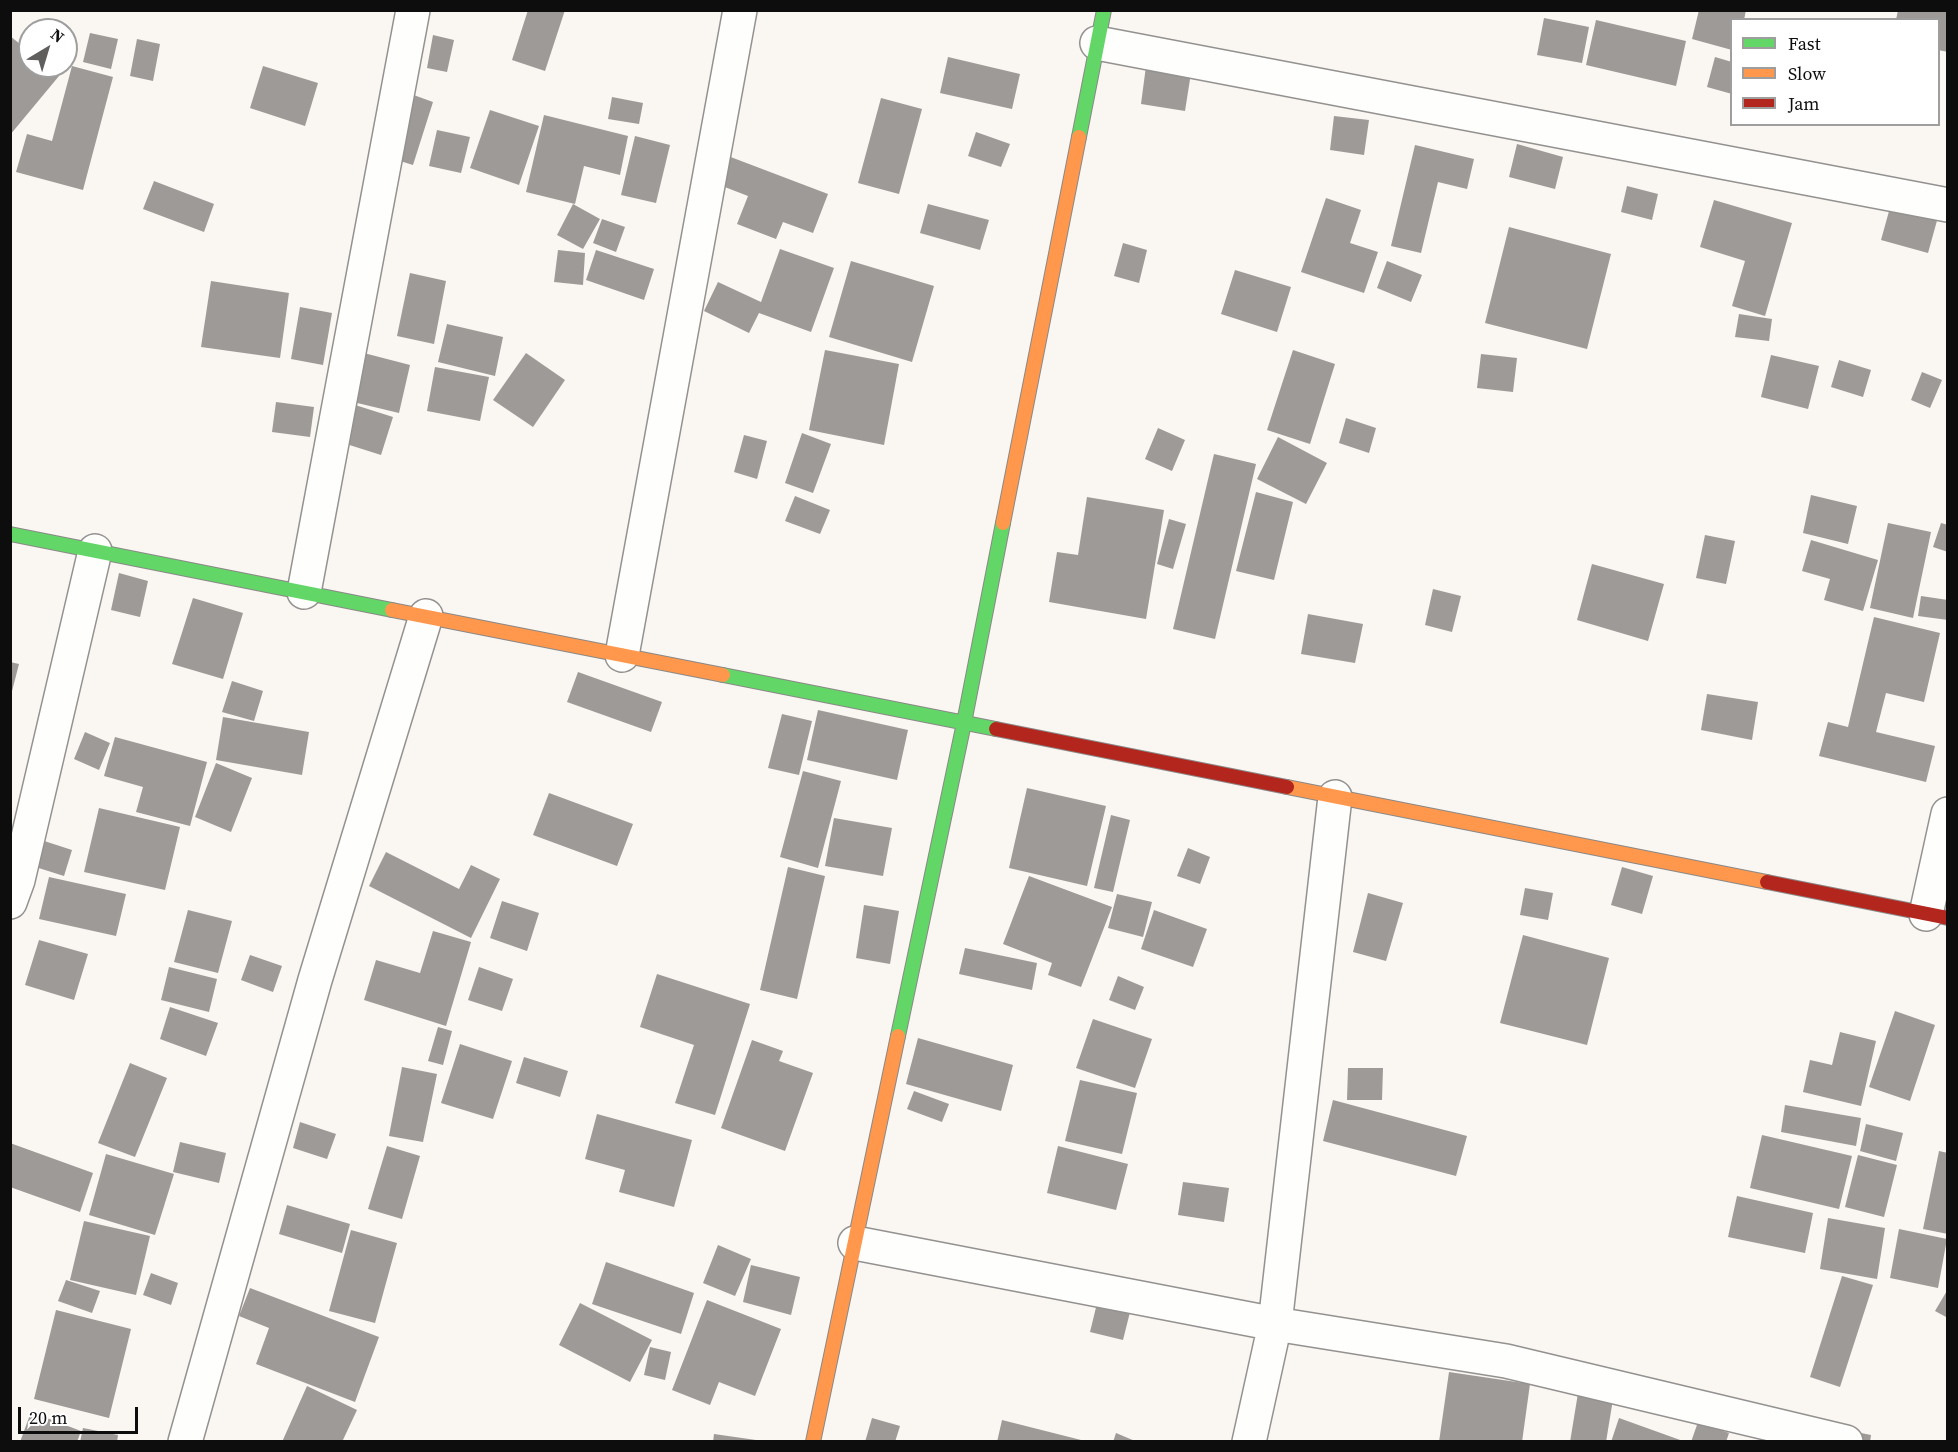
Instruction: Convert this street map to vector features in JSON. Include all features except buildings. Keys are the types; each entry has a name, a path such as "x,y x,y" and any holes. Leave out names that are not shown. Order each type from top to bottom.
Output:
{"main road":[{"path":"813,1442 964,723 1104,10"},
{"path":"10,534 1937,916"}],"street":[{"path":"304,592 413,10"},
{"path":"622,655 740,10"},
{"path":"1097,43 1947,205"},
{"path":"10,902 18,880 95,551"},
{"path":"185,1442 315,980 426,616"},
{"path":"1249,1442 1275,1324 1335,797"},
{"path":"1937,916 1947,814"},
{"path":"855,1243 1275,1324 1506,1361 1846,1442"}],"traffic: fast":[{"path":"1079,137 1104,10"},
{"path":"898,1036 964,723 1003,523"},
{"path":"10,534 392,610"},
{"path":"723,675 996,729"}],"traffic: slow":[{"path":"1003,523 1079,137"},
{"path":"392,610 723,675"},
{"path":"1287,787 1767,882"},
{"path":"813,1442 898,1036"}],"traffic: jam":[{"path":"996,729 1287,787"},
{"path":"1767,882 1948,918"}]}
